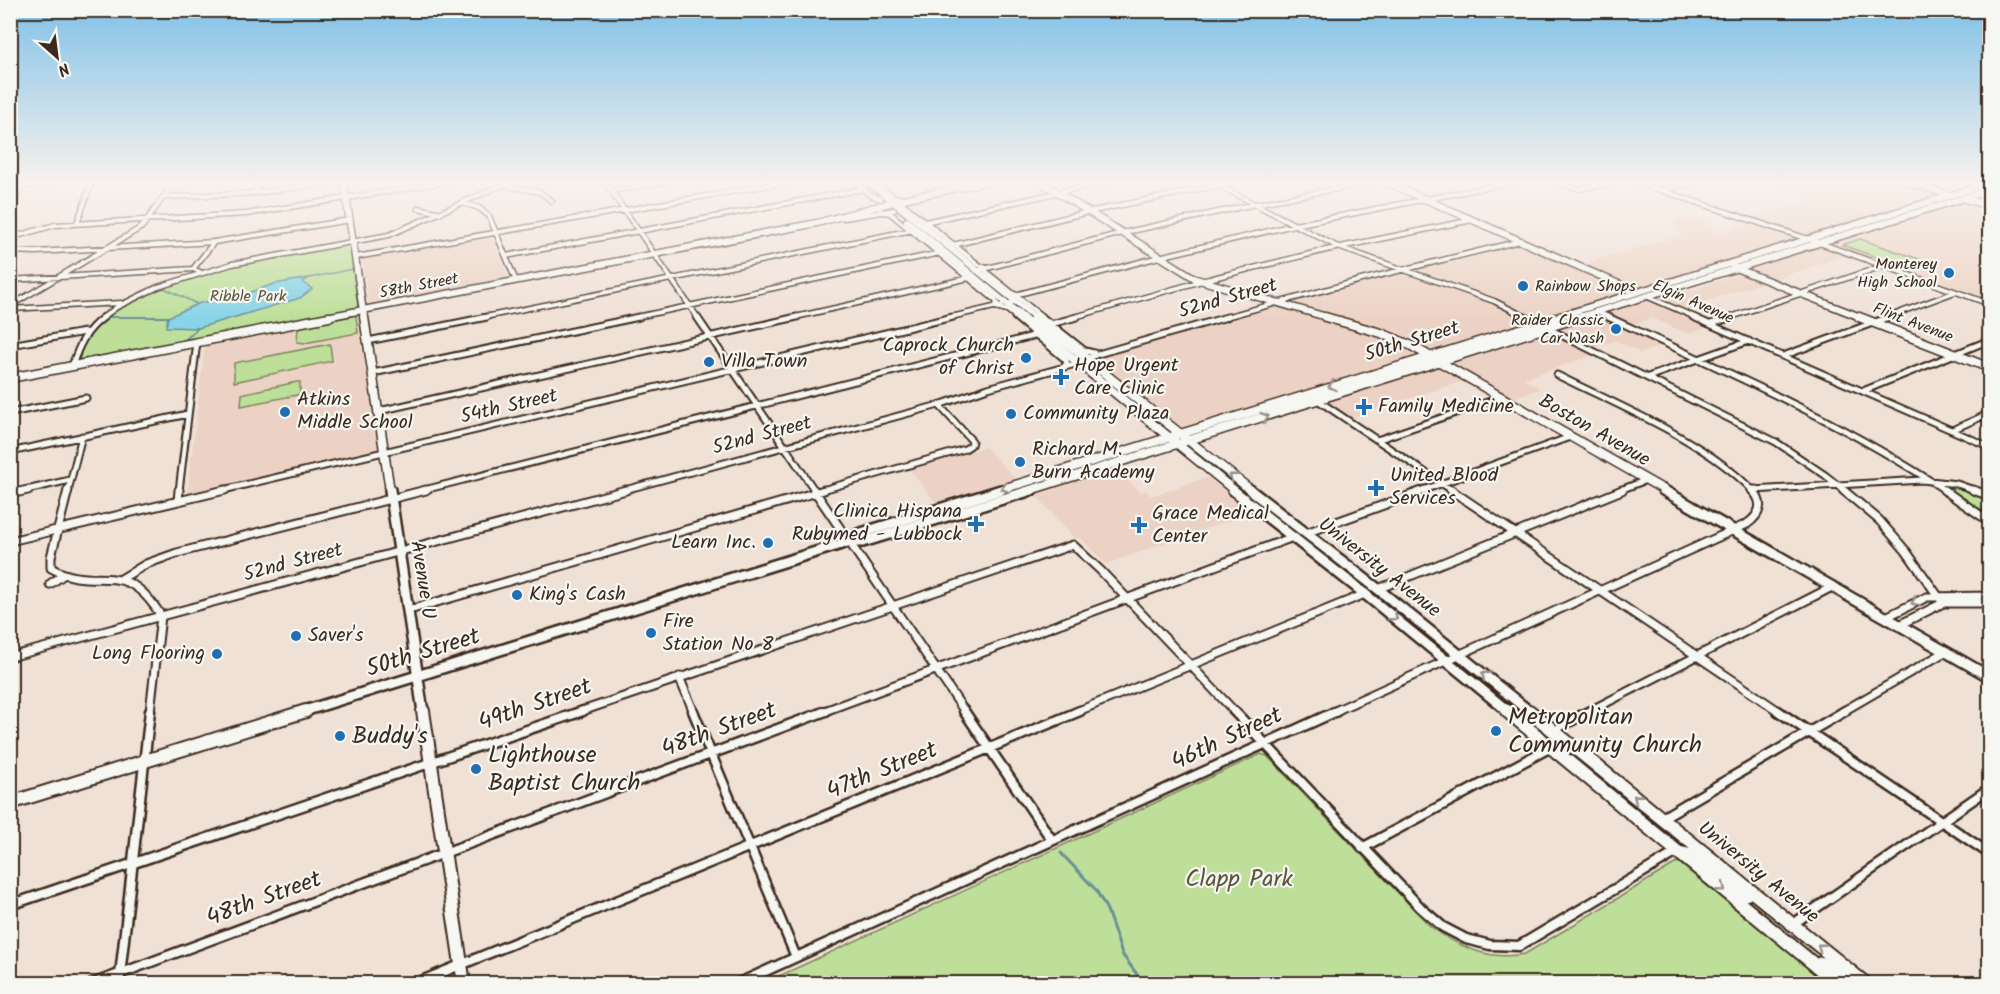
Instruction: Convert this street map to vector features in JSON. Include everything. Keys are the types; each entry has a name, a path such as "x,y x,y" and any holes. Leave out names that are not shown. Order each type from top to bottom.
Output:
{"main road":[{"name":"Avenue U","path":"351,228 464,984"},
{"name":"58th Street","path":"516,281 788,228"},
{"name":"University Avenue","path":"918,228 1013,300 1167,437 1446,660 1838,984"},
{"name":"Boston Avenue","path":"1113,228 1201,281 1272,303"},
{"name":"Elgin Avenue","path":"1491,228 1646,296"},
{"name":"50th Street","path":"848,542 858,534 1842,228"},
{"name":"50th Street","path":"10,803 848,542 863,542 1188,442 1316,399 1862,228"},
{"name":"Flint Avenue","path":"1725,264 1989,368"},
{"name":"University Avenue","path":"1082,360 1378,589 1866,984"},
{"name":"Boston Avenue","path":"1438,361 1989,677"},
{"path":"1244,499 1255,494"},
{"path":"1293,537 1305,540 1345,570 1378,589"},
{"path":"1677,852 1698,857 1764,907 1792,924"},
{"path":"1778,934 1850,984"}],"street":[{"path":"10,238 42,228"},
{"path":"10,308 141,228"},
{"path":"10,251 214,242 298,228"},
{"path":"72,366 77,347 85,332 100,318 124,303 160,286 200,272 245,261 353,242 408,228"},
{"path":"494,228 516,281"},
{"path":"356,257 517,228"},
{"path":"637,228 1052,840"},
{"path":"506,256 652,228"},
{"path":"933,228 979,266 976,272"},
{"path":"953,245 1021,228"},
{"path":"379,411 710,336 1147,228"},
{"name":"54th Street","path":"10,541 995,307 1159,257 1280,228"},
{"path":"1301,228 1338,247 1486,297 1776,442 1839,485 1893,535 1943,603"},
{"path":"1052,324 1201,281 1338,247 1430,228"},
{"path":"1776,228 1989,304"},
{"path":"368,340 912,230 940,253 976,272 997,303 995,307 1004,308 1065,358 1067,363 1064,367"},
{"name":"52nd Street","path":"10,657 939,405 988,388 1064,367 1098,354 1272,303 1401,268 1520,241"},
{"path":"193,269 214,242"},
{"path":"373,373 940,253"},
{"path":"1710,324 1883,266"},
{"path":"10,280 193,269 200,272"},
{"path":"976,272 986,271 1013,300 1052,324 1085,351 1098,354"},
{"name":"58th Street","path":"10,378 516,281"},
{"path":"1783,356 1956,292"},
{"name":"Elgin Avenue","path":"1646,296 1989,447"},
{"path":"10,308 124,303"},
{"name":"Boston Avenue","path":"1272,303 1381,333 1438,361"},
{"path":"1596,311 1826,419 1930,480 1989,522"},
{"path":"10,345 85,332"},
{"path":"121,579 146,564 177,553 1036,335"},
{"path":"1863,391 1989,340"},
{"path":"1648,377 1749,341"},
{"path":"178,501 197,342"},
{"path":"1557,375 1693,447 1753,490 1930,480 1957,484 1989,496"},
{"path":"1308,393 1989,854"},
{"path":"10,413 86,398"},
{"path":"1377,440 1502,398"},
{"path":"408,610 959,452 972,441 939,405"},
{"path":"1952,430 1989,413"},
{"path":"10,452 188,414"},
{"path":"82,436 57,530 51,568 63,575 121,579 144,592 161,616 119,984"},
{"path":"1306,533 1570,437"},
{"path":"10,494 70,480"},
{"path":"1378,589 1646,480"},
{"name":"46th Street","path":"737,984 1747,524 1758,516 1760,506 1753,490"},
{"name":"48th Street","path":"92,984 1293,537"},
{"name":"49th Street","path":"10,905 1073,545 1128,599"},
{"path":"50,584 63,575"},
{"path":"1561,726 1832,587"},
{"name":"47th Street","path":"414,984 1365,594"},
{"path":"1886,617 1916,601 1936,595 1989,596"},
{"path":"1128,599 1362,848 1435,921 1459,937 1489,947 1519,946 1677,852"},
{"path":"1899,625 1943,603 1989,603"},
{"path":"1662,818 1945,652"},
{"path":"679,677 796,957"},
{"path":"1362,848 1551,747"},
{"path":"1792,924 1989,788"}],"shaded area":[{"path":"1678,228 1713,228 1719,232 1731,228 1769,228 1798,239 1638,289 1579,265 1681,235"},
{"path":"1783,228 1831,228 1806,236"},
{"name":"Monterey High School","path":"1876,228 1989,228 1989,302 1826,243"},
{"path":"492,236 509,279 506,281 369,305 362,259 365,257"},
{"path":"1518,243 1627,291 1537,319 1490,297 1411,269"},
{"path":"1816,245 1847,255 1771,280 1745,268"},
{"path":"1402,271 1488,300 1530,321 1430,352 1287,304 1286,301"},
{"path":"1742,273 1765,282 1680,309 1660,300"},
{"path":"1647,299 1711,326 1688,334 1652,318 1631,325 1606,313"},
{"path":"1274,306 1401,343 1420,354 1183,429 1178,428 1095,360 1098,356"},
{"name":"Atkins Middle School","path":"357,315 379,451 187,496 205,344"},
{"path":"1595,315 1602,316 1665,345 1641,353 1615,341 1595,347 1557,328"},
{"path":"1547,330 1597,354 1524,379 1540,389 1510,399 1449,364 1448,361"},
{"path":"1437,365 1467,380 1349,418 1325,400"},
{"path":"985,447 1016,479 936,503 910,470"},
{"name":"Grace Medical Center","path":"1116,470 1141,492 1146,490 1151,496 1208,477 1251,513 1106,564 1080,538 1075,539 1035,495"}],"green space":[{"path":"1860,239 1922,260 1904,267 1842,245"},
{"name":"Ribble Park","path":"350,245 358,307 354,310 79,362 85,339 103,318 125,303 152,290 182,279 244,263"},
{"path":"356,315 358,333 305,343 297,342 298,327"},
{"path":"330,344 332,361 234,382 234,363"},
{"path":"300,382 300,393 297,395 241,406 242,394"},
{"path":"1950,485 1989,498 1989,515 1951,491 1948,488"},
{"name":"Clapp Park","path":"1261,754 1267,756 1430,926 1475,951 1499,956 1525,954 1678,862 1826,983 764,983"}],"water":[{"path":"309,278 303,282 312,289 300,298 198,328 166,327 168,317 200,303 245,294 274,284"}],"waterway":[{"path":"309,278 353,269"},
{"path":"162,287 197,304"},
{"path":"108,317 168,317"},
{"path":"184,341 198,328"},
{"path":"1061,853 1096,890 1107,910 1122,954 1144,984"}],"place":[{"name":"Monterey High School","path":"1949,273"},
{"name":"Rainbow Shops","path":"1523,286"},
{"name":"Raider Classic Car Wash","path":"1616,329"},
{"name":"Caprock Church of Christ","path":"1026,358"},
{"name":"Villa Town","path":"709,362"},
{"name":"Hope Urgent Care Clinic","path":"1061,377"},
{"name":"Family Medicine","path":"1364,407"},
{"name":"Atkins Middle School","path":"285,412"},
{"name":"Community Plaza","path":"1011,414"},
{"name":"Richard M. Burn Academy","path":"1020,462"},
{"name":"United Blood Services","path":"1376,488"},
{"name":"Clinica Hispana Rubymed - Lubbock","path":"976,524"},
{"name":"Grace Medical Center","path":"1139,525"},
{"name":"Learn Inc.","path":"768,543"},
{"name":"King's Cash","path":"517,595"},
{"name":"Fire Station No 8","path":"651,633"},
{"name":"Saver's","path":"296,636"},
{"name":"Long Flooring","path":"217,654"},
{"name":"Metropolitan Community Church","path":"1496,731"},
{"name":"Buddy's","path":"340,736"},
{"name":"Lighthouse Baptist Church","path":"476,769"}]}
